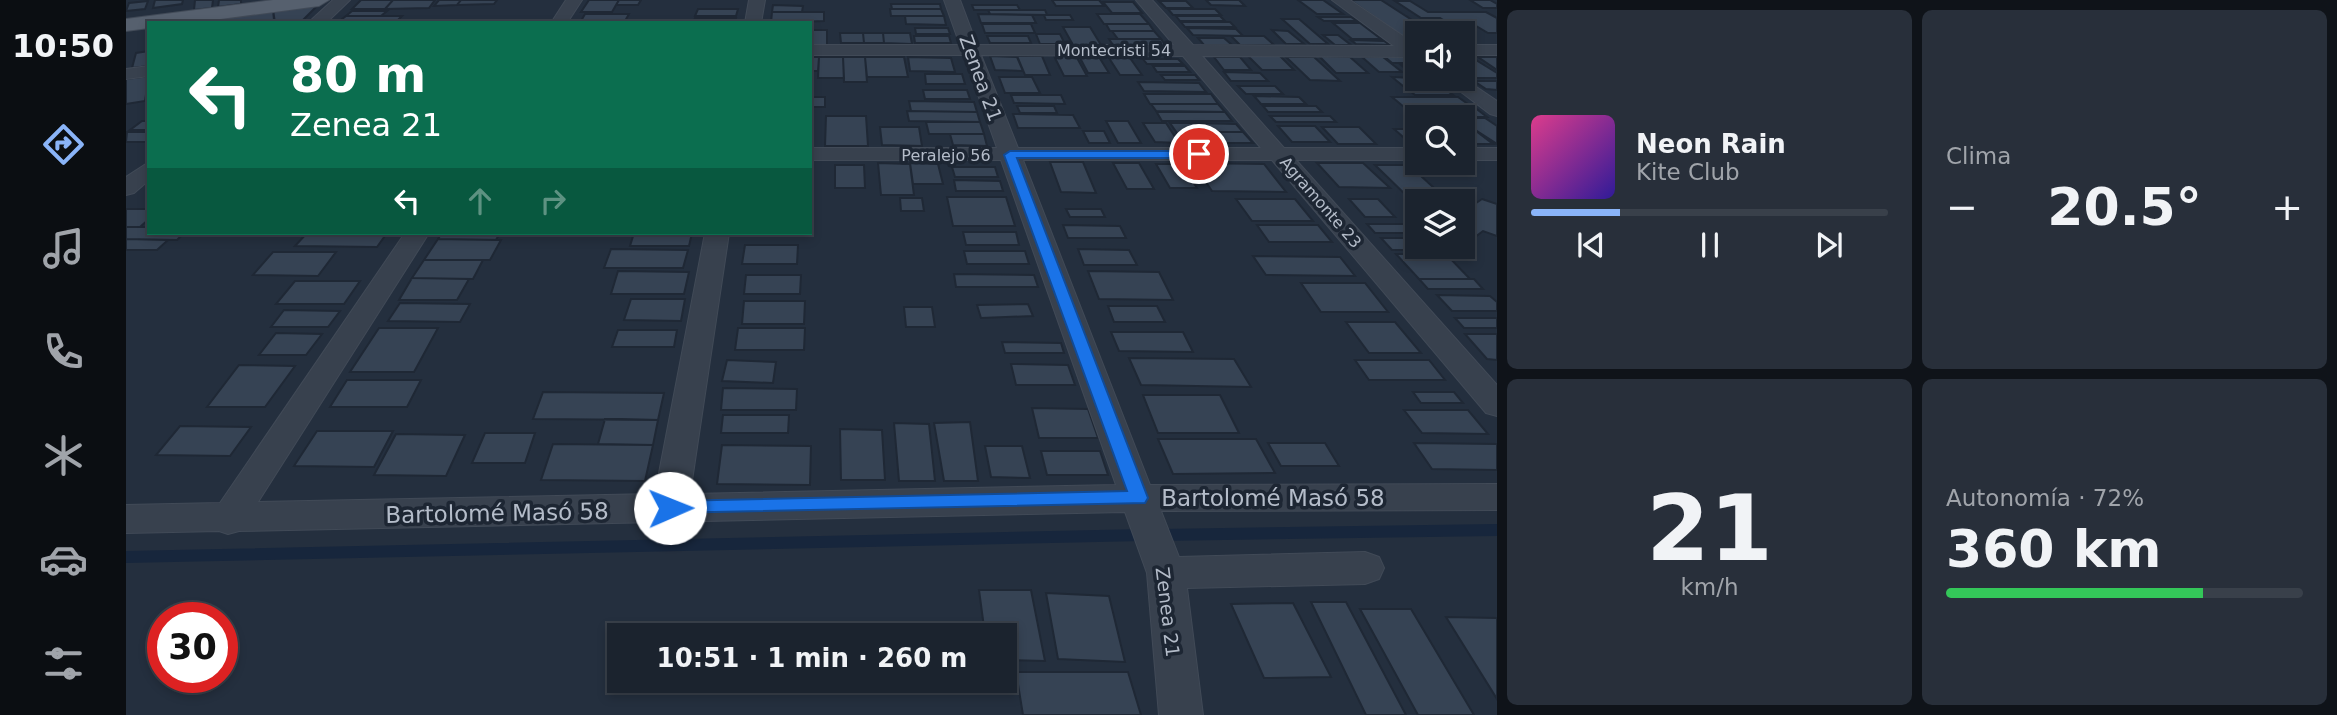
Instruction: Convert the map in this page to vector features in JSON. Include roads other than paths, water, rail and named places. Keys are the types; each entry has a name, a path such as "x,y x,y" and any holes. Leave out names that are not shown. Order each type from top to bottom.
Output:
{"main road":[{"path":"157,21 319,0"},
{"path":"126,25 147,22"}],"street":[{"path":"318,21 342,0"},
{"path":"560,21 574,0"},
{"path":"753,21 757,0"},
{"name":"Zenea 21","path":"952,0 1166,573 1181,715"},
{"name":"Agramonte 23","path":"1144,0 1497,405"},
{"path":"1340,0 1405,44"},
{"name":"Montecristi 54","path":"812,50 1405,52"},
{"path":"1475,50 1497,50"},
{"path":"126,74 147,71"},
{"path":"1469,91 1497,110"},
{"name":"Peralejo 56","path":"812,154 1405,154"},
{"path":"1475,154 1497,154"},
{"path":"126,162 147,159"},
{"path":"126,188 147,171"},
{"path":"228,520 416,235"},
{"path":"670,508 717,235"},
{"name":"Bartolomé Masó 58","path":"126,519 228,520 670,508 1144,514 1497,496"},
{"path":"1166,573 1365,568"}],"waterway":[{"path":"1159,535 1497,530"},
{"path":"126,557 1144,535"}]}
